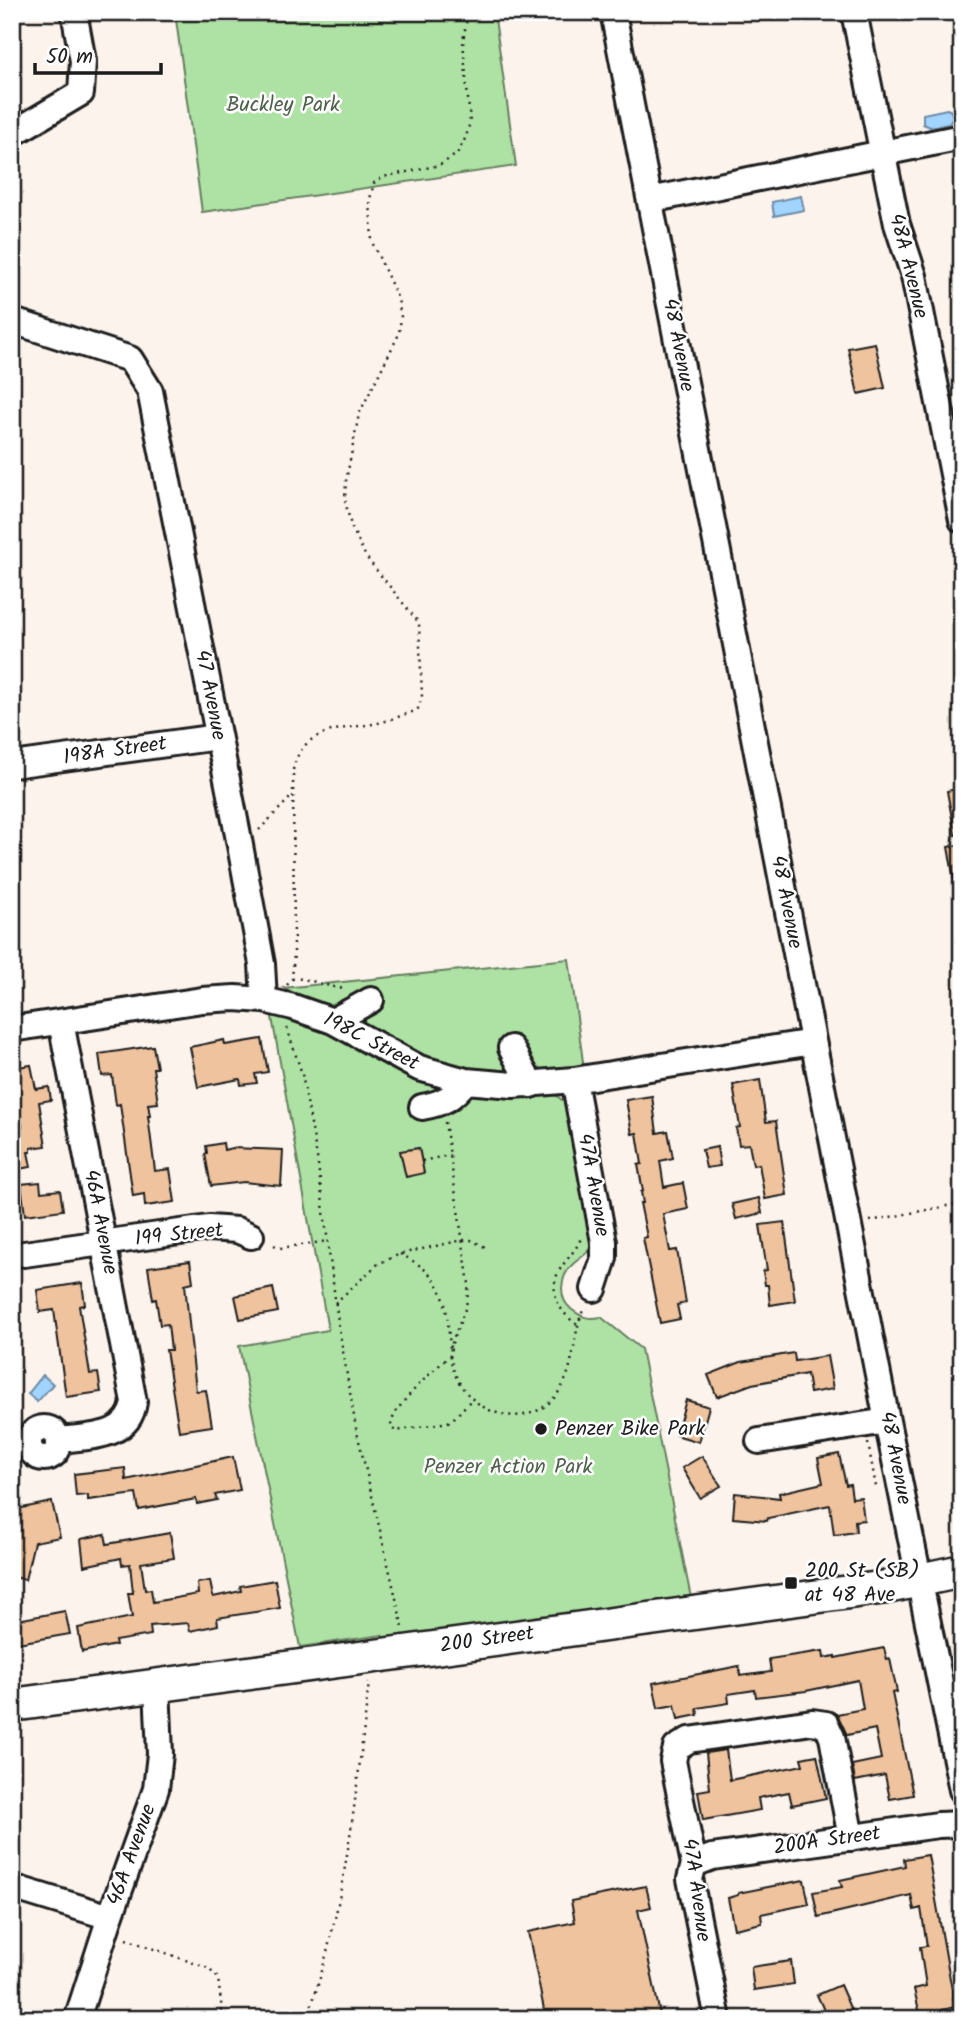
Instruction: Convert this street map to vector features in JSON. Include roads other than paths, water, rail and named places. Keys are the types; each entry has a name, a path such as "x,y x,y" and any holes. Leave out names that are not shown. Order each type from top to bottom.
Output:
{"main road":[{"name":"200 Street","path":"12,1705 887,1587 962,1571"}],"street":[{"path":"12,134 81,93 83,61 74,12"},
{"name":"48 Avenue","path":"613,12 887,1422 962,1790"},
{"name":"48A Avenue","path":"854,12 897,224 914,276 962,520"},
{"path":"650,200 962,137"},
{"name":"47 Avenue","path":"12,324 131,359 150,391 262,964 274,995"},
{"name":"198A Street","path":"12,765 218,737"},
{"name":"198C Street","path":"12,1029 220,998 274,995 293,1006 333,1021 419,1068 467,1081 531,1085 813,1042"},
{"path":"333,1021 371,1000"},
{"name":"46A Avenue","path":"59,1440 108,1434 119,1429 128,1421 132,1411 133,1393 61,1021"},
{"path":"511,1048 531,1085"},
{"name":"47A Avenue","path":"574,1080 604,1242 604,1258 594,1289"},
{"path":"433,1111 453,1097 467,1081"},
{"name":"199 Street","path":"16,1256 209,1228 237,1230 251,1236"},
{"path":"759,1441 887,1422"},
{"name":"46A Avenue","path":"77,2019 156,1790 160,1754 157,1686"},
{"name":"47A Avenue","path":"718,2019 690,1879 694,1864 673,1761 676,1748 690,1740 812,1722 826,1724 832,1737 850,1838"},
{"name":"200A Street","path":"694,1864 712,1857 938,1825 962,1824"},
{"path":"12,1888 110,1917"}],"water":[{"path":"947,109 953,117 949,124 930,127 923,124 923,114"},
{"path":"801,196 804,210 774,216 772,202"},
{"path":"43,1375 53,1384 37,1402 28,1394"}],"place":[{"name":"Penzer Bike Park","path":"541,1429"},
{"name":"200 St (SB) at 48 Ave","path":"791,1583"}],"park label":[{"name":"Buckley Park","path":"283,105"},
{"name":"Penzer Action Park","path":"508,1467"}]}
